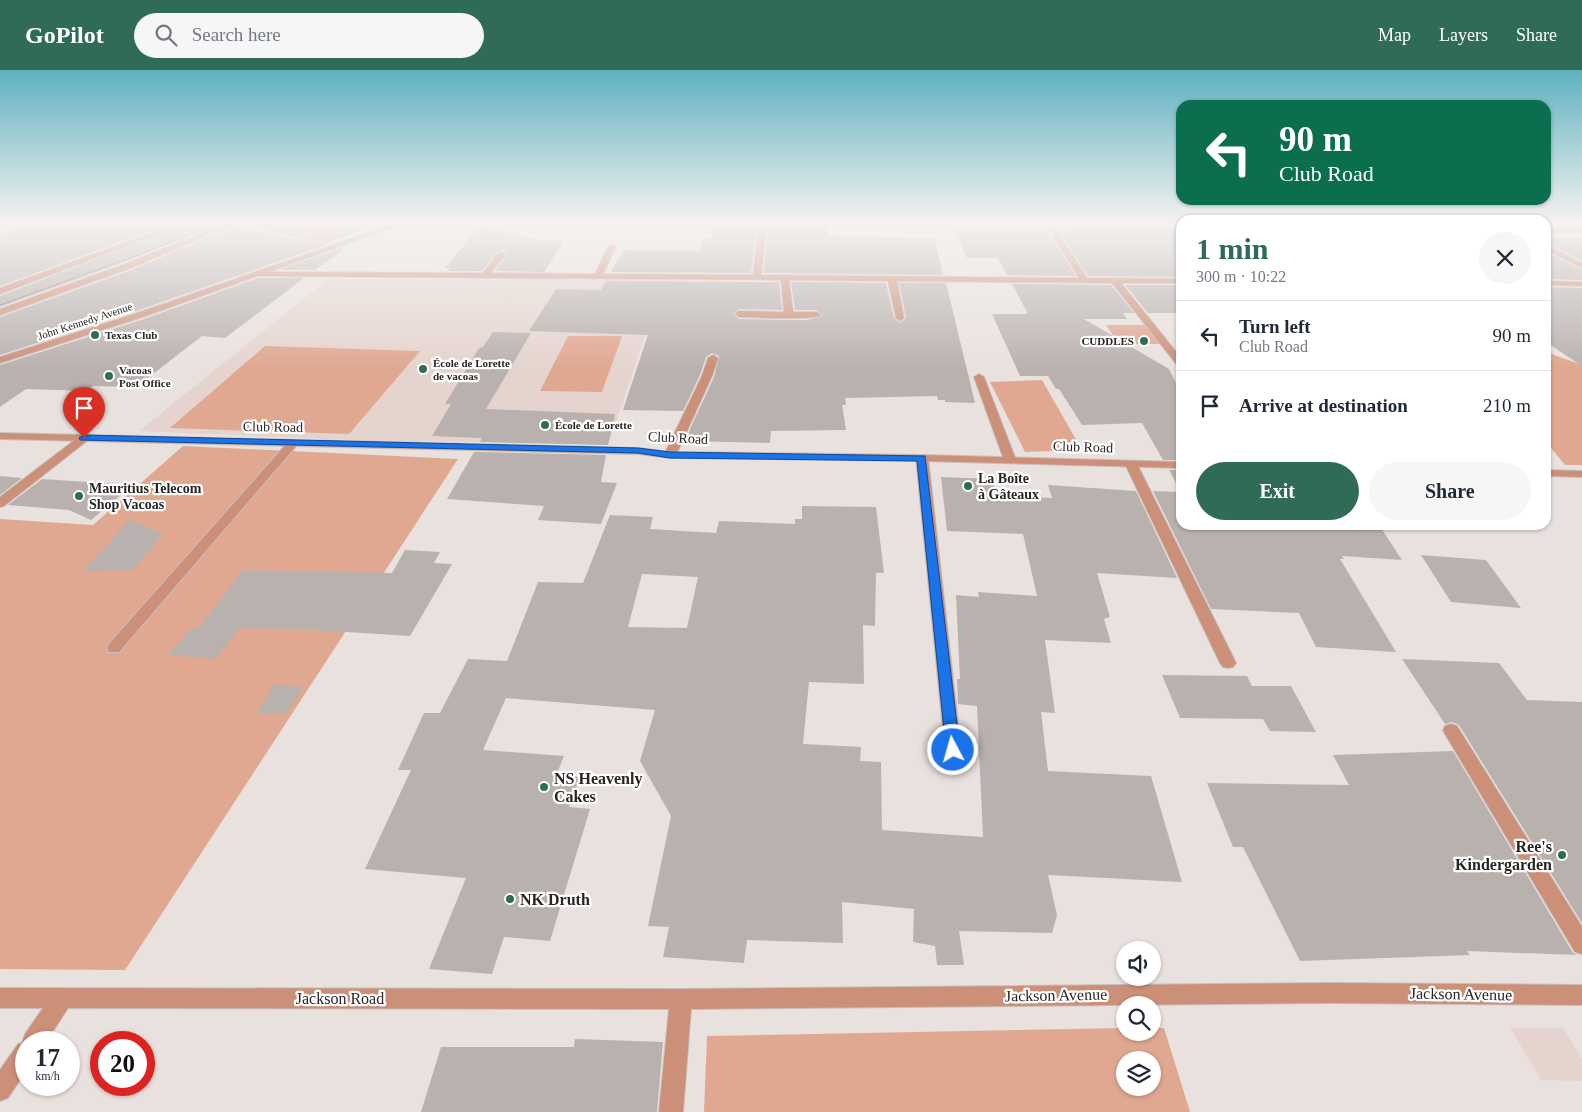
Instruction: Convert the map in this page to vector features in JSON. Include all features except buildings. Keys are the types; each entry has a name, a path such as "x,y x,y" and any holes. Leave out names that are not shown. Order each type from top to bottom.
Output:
{"street":[{"path":"0,291 53,272"},
{"path":"0,312 112,272"},
{"name":"John Kennedy Avenue","path":"0,360 140,315 265,272"},
{"path":"485,276 488,272"},
{"path":"598,276 600,272"},
{"path":"757,278 758,272"},
{"path":"1080,272 1085,280"},
{"path":"258,274 1176,281"},
{"path":"785,278 789,315"},
{"path":"892,279 900,318"},
{"path":"1115,280 1176,358"},
{"path":"1551,283 1582,284"},
{"path":"739,314 817,315"},
{"path":"670,455 707,376 713,358"},
{"path":"980,377 1010,460"},
{"name":"Club Road","path":"0,436 638,451 670,455 922,458 1176,465"},
{"path":"0,503 84,438"},
{"path":"114,648 294,443"},
{"path":"922,458 953,750"},
{"path":"1131,464 1228,663"},
{"path":"1551,473 1582,474"},
{"path":"1451,730 1582,946"},
{"name":"Jackson Avenue","path":"681,999 1332,993 1582,995"},
{"name":"Jackson Road","path":"0,998 681,999"},
{"path":"40,1031 63,998"},
{"path":"671,1112 681,999"},
{"path":"0,1090 15,1068"}],"shaded area":[{"name":"École de Lorette de vacoas","path":"328,279 667,280 653,311 609,443 368,441 139,431"},
{"path":"1106,325 1146,325 1161,344 1119,344"},
{"path":"568,336 622,336 602,392 540,391"},
{"path":"265,346 420,351 349,434 170,428"},
{"path":"1551,354 1582,365 1582,465 1565,465 1551,448"},
{"path":"1042,380 1082,450 1025,452 990,382"},
{"path":"183,446 458,459 125,970 0,969 0,519 93,525"},
{"path":"1116,1028 1116,1041 1161,1041 1161,1028 1164,1028 1190,1112 704,1112 707,1036"},
{"path":"1510,1028 1563,1028 1582,1059 1582,1081 1541,1080"}],"tram line":[{"path":"0,305 92,272"}],"place":[{"name":"Texas Club","path":"95,335"},
{"name":"CUDDLES","path":"1144,341"},
{"name":"École de Lorette de vacoas","path":"423,369"},
{"name":"Vacoas Post Office","path":"109,376"},
{"name":"École de Lorette","path":"545,425"},
{"name":"La Boîte à Gâteaux","path":"968,486"},
{"name":"Mauritius Telecom Shop Vacoas","path":"79,496"},
{"name":"NS Heavenly Cakes","path":"544,787"},
{"name":"Ree's Kindergarden","path":"1562,855"},
{"name":"NK Druth","path":"510,899"}],"route":[{"path":"84,438 638,451 670,455 922,458 953,750"}]}
